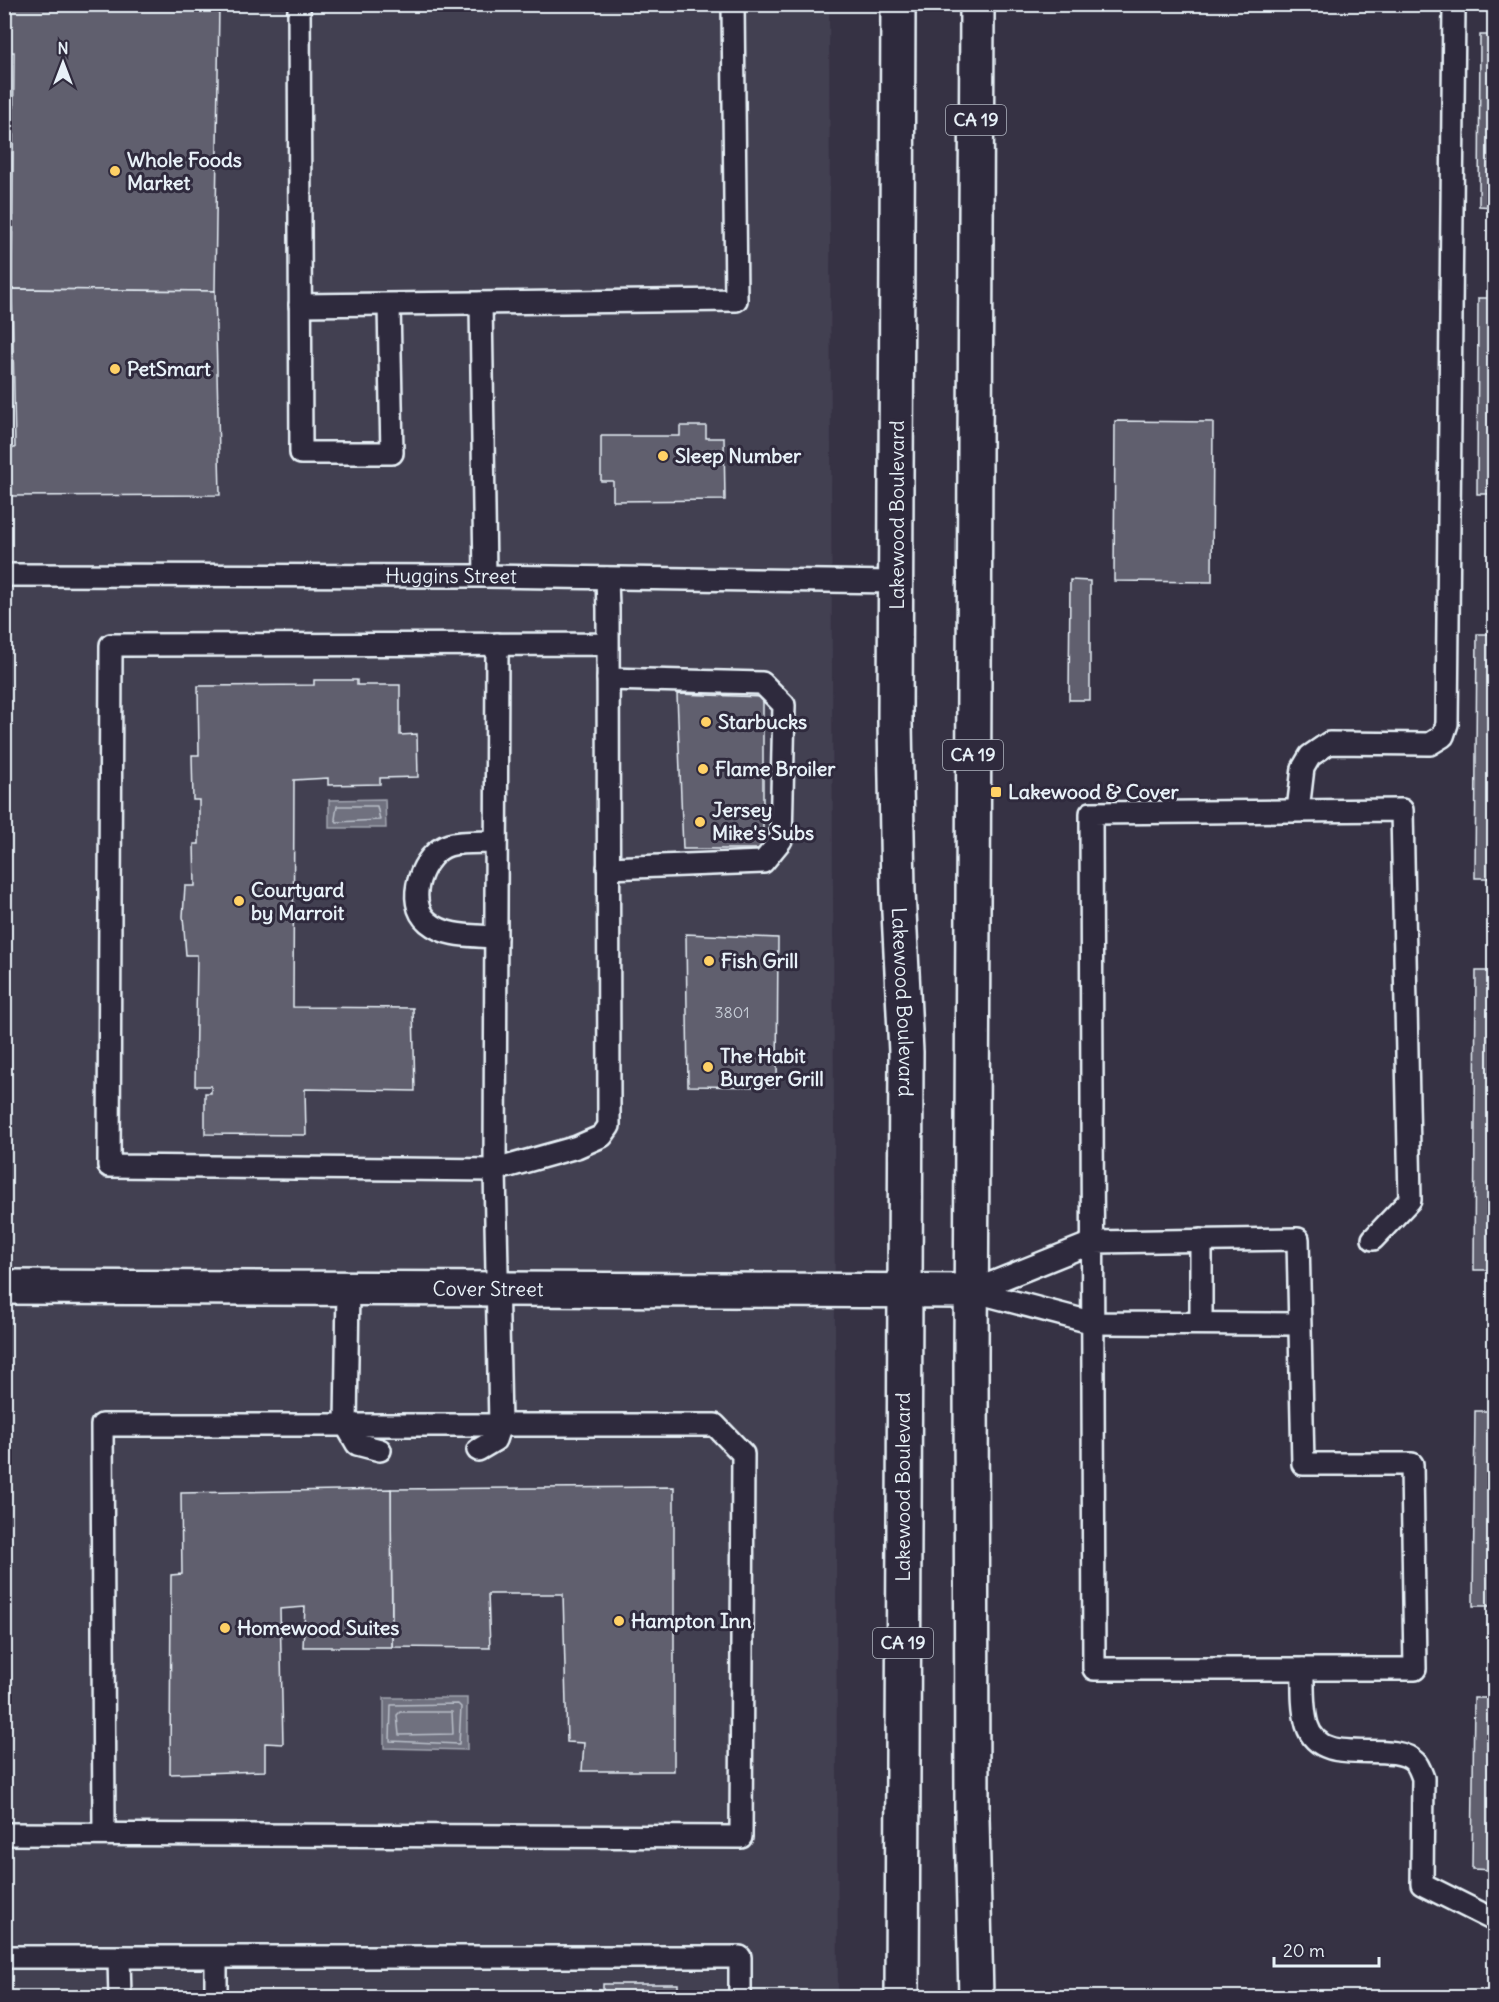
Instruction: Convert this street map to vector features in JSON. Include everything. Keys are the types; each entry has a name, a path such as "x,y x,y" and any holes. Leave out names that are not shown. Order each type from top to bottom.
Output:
{"main road":[{"name":"Lakewood Boulevard","path":"898,4 896,582 898,892 906,1052 903,1289 902,1998"},
{"name":"CA 19","path":"975,1998 972,1806 972,1291 977,4"},
{"name":"Cover Street","path":"4,1287 972,1291"}],"lane":[{"path":"299,4 301,453 392,453 389,305"},
{"path":"300,305 736,300 733,4"},
{"path":"1298,810 1303,768 1310,756 1329,743 1430,744 1443,736 1447,724 1454,4"},
{"path":"481,303 484,576"},
{"name":"Huggins Street","path":"4,574 484,576 896,582"},
{"path":"607,579 608,644 609,1126 602,1136 577,1147 495,1170 109,1166 111,645 608,644"},
{"path":"478,1450 495,1440 500,1425 495,1170 497,644"},
{"path":"608,679 762,683 784,705 781,840 763,862 608,868"},
{"path":"972,1291 1094,1242 1298,1239 1298,1324 1303,1464 1412,1464 1415,1669 1094,1669 1094,1242 1091,813 1198,814 1298,810 1402,810 1410,1200 1373,1239"},
{"path":"496,842 448,845 428,860 418,884 418,907 428,922 450,934 496,937"},
{"path":"1201,1240 1201,1323"},
{"path":"348,1289 346,1425 357,1444 380,1450"},
{"path":"972,1291 1094,1323 1298,1324"},
{"path":"4,1834 741,1837 743,1454 715,1425 102,1425 104,1833"},
{"path":"1303,1669 1308,1727 1320,1742 1340,1751 1405,1754 1416,1762 1423,1778 1422,1884 1494,1920"},
{"path":"4,1957 216,1959 740,1957 740,1998"},
{"path":"119,1958 120,1998"},
{"path":"216,1959 216,1998"}],"shaded area":[{"path":"5,5 829,5 838,1997 5,1998"}],"water":[{"path":"385,799 386,828 329,828 329,800"},
{"path":"384,1698 467,1698 467,1750 384,1748"}],"building":[{"name":"Whole Foods Market","path":"4,4 219,4 215,291 12,289 14,52 4,52"},
{"path":"1480,35 1494,35 1494,207 1479,206"},
{"name":"PetSmart","path":"12,289 215,291 220,495 4,496 4,448 15,448"},
{"path":"1478,298 1494,298 1494,494 1477,494"},
{"path":"1115,421 1213,422 1212,582 1114,581"},
{"name":"Sleep Number","path":"680,426 706,426 706,438 724,438 725,500 613,501 613,481 601,481 601,436 680,436"},
{"path":"1070,580 1090,581 1090,700 1069,700"},
{"path":"1477,634 1494,634 1494,878 1475,878"},
{"name":"Courtyard by Marroit","path":"314,680 357,680 357,685 400,685 400,735 417,734 418,777 380,778 380,784 328,785 328,778 294,780 293,1007 413,1008 415,1091 305,1089 306,1135 205,1134 205,1093 211,1093 211,1086 195,1086 197,955 186,955 183,916 185,886 195,886 194,844 199,844 199,800 193,800 192,755 199,755 198,686 314,685"},
{"path":"677,694 763,697 763,849 683,849"},
{"path":"686,934 778,938 777,1087 688,1086"},
{"path":"1476,971 1494,971 1494,1270 1474,1270"},
{"path":"1475,1411 1494,1411 1494,1606 1473,1606"},
{"name":"Hampton Inn","path":"674,1487 674,1771 582,1771 584,1743 567,1742 563,1594 488,1594 490,1648 392,1647 391,1489"},
{"name":"Homewood Suites","path":"391,1489 392,1647 303,1647 305,1607 280,1609 283,1744 265,1743 265,1771 170,1774 171,1575 182,1574 181,1493"},
{"path":"1474,1698 1494,1698 1494,1870 1472,1869"},
{"path":"603,1984 678,1984 678,1998 495,1998 495,1995 603,1996"}],"place":[{"name":"Whole Foods Market","path":"115,171"},
{"name":"PetSmart","path":"115,369"},
{"name":"Sleep Number","path":"663,456"},
{"name":"Starbucks","path":"706,722"},
{"name":"Flame Broiler","path":"703,769"},
{"name":"Lakewood & Cover","path":"996,792"},
{"name":"Jersey Mike's Subs","path":"700,822"},
{"name":"Courtyard by Marroit","path":"239,901"},
{"name":"Fish Grill","path":"709,961"},
{"name":"The Habit Burger Grill","path":"708,1067"},
{"name":"Hampton Inn","path":"619,1621"},
{"name":"Homewood Suites","path":"225,1628"}]}
